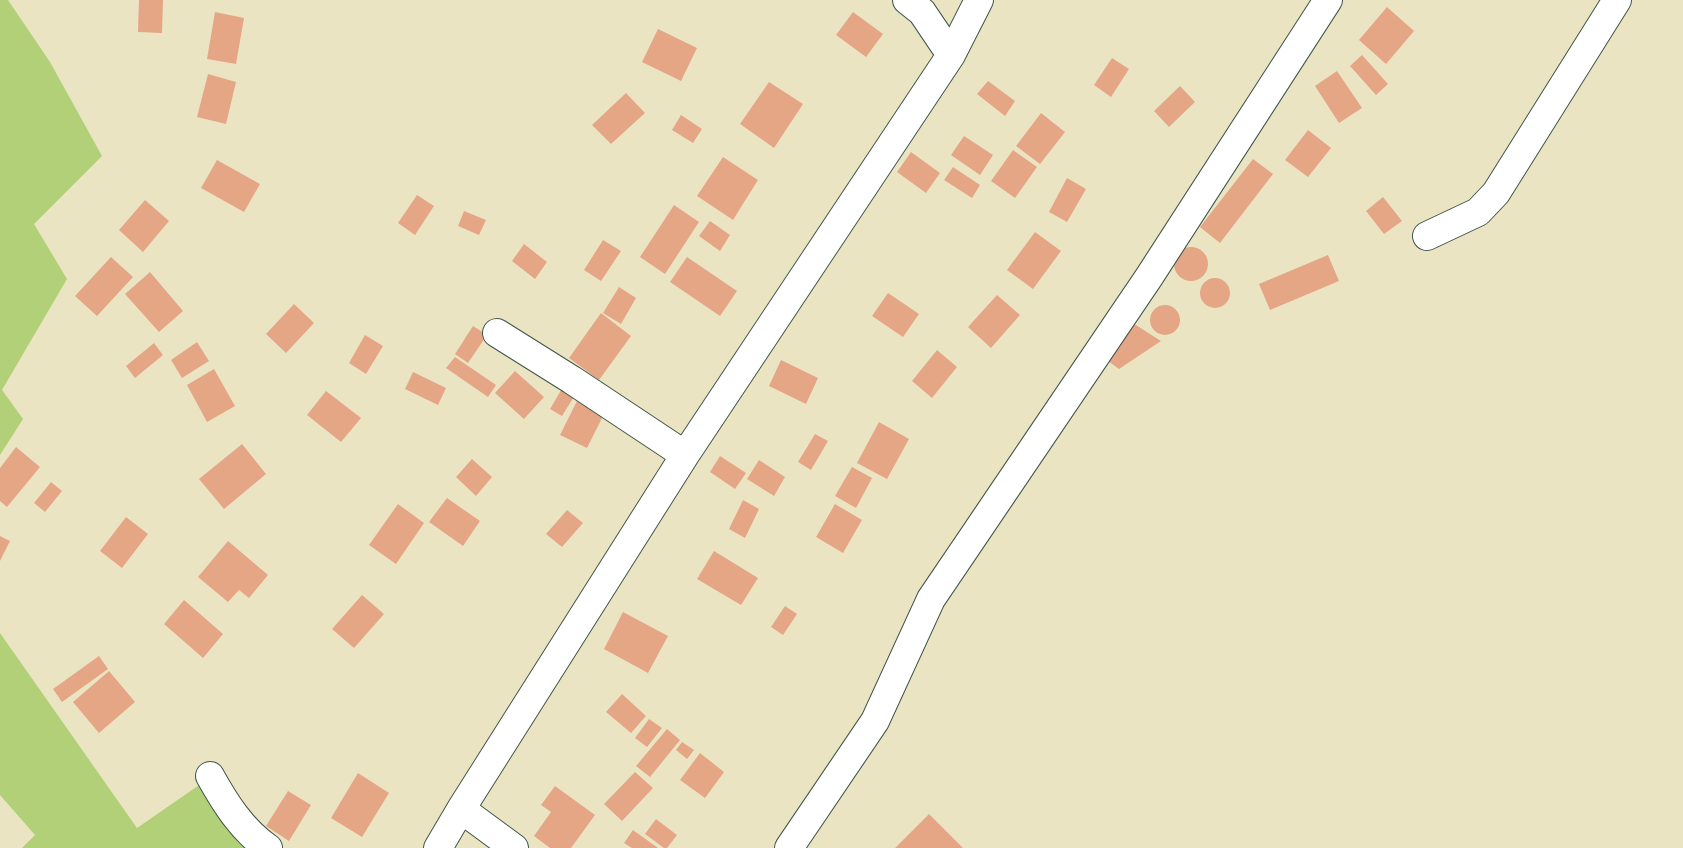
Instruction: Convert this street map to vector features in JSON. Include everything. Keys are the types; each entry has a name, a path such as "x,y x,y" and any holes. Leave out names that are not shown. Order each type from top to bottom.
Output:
{"street":[{"path":"907,0 922,12 951,55"},
{"path":"438,848 461,808 685,455 951,55 979,0"},
{"path":"790,848 875,721 931,599 1149,276 1328,0"},
{"path":"1428,236 1478,212 1496,192 1617,0"},
{"path":"497,333 685,455"},
{"path":"210,776 229,809 258,841 268,848"},
{"path":"461,808 514,848"}],"green space":[{"path":"0,0 8,0 50,62 102,156 34,224 67,279 2,390 23,419 0,455"},
{"path":"0,633 137,828 202,783 263,848 22,848 35,835 0,795"}],"building":[{"path":"139,0 163,0 162,33 138,32"},
{"path":"1387,7 1414,31 1386,64 1359,40"},
{"path":"215,12 244,18 236,64 207,59"},
{"path":"853,12 883,34 866,57 836,35"},
{"path":"658,29 697,48 681,81 642,62"},
{"path":"1362,55 1388,84 1376,95 1350,66"},
{"path":"1112,58 1129,69 1111,97 1094,85"},
{"path":"1337,71 1362,108 1339,123 1315,86"},
{"path":"208,74 236,82 226,124 197,117"},
{"path":"988,81 1015,101 1005,116 977,94"},
{"path":"769,82 803,104 774,148 740,124"},
{"path":"1180,86 1195,102 1169,127 1154,111"},
{"path":"626,93 645,113 611,144 592,125"},
{"path":"1041,113 1065,132 1040,164 1016,146"},
{"path":"681,115 702,129 693,143 672,130"},
{"path":"1308,130 1331,148 1308,177 1285,160"},
{"path":"964,136 993,155 980,175 951,155"},
{"path":"1013,150 1037,167 1015,198 991,181"},
{"path":"911,152 940,173 926,193 897,172"},
{"path":"723,157 758,180 733,220 697,196"},
{"path":"1253,159 1273,174 1220,243 1200,227"},
{"path":"217,160 260,184 244,212 201,188"},
{"path":"953,167 980,185 972,198 944,180"},
{"path":"1067,178 1086,189 1067,222 1049,212"},
{"path":"417,195 434,206 415,235 398,223"},
{"path":"1383,197 1402,221 1384,234 1366,211"},
{"path":"145,200 169,221 143,252 119,230"},
{"path":"674,205 699,222 665,274 640,257"},
{"path":"464,211 486,220 479,235 458,226"},
{"path":"710,221 730,235 720,251 699,236"},
{"path":"1035,232 1061,251 1033,289 1007,270"},
{"path":"603,240 621,251 601,281 584,270"},
{"path":"524,244 547,262 535,279 512,261"},
{"path":"1191,247 1203,252 1208,264 1203,276 1191,281 1179,276 1174,264 1179,252"},
{"path":"1328,255 1339,281 1270,310 1259,284"},
{"path":"111,257 133,277 97,316 75,296"},
{"path":"687,257 737,291 720,316 670,282"},
{"path":"150,272 183,311 159,332 125,294"},
{"path":"1215,278 1226,282 1230,293 1226,304 1215,308 1204,304 1200,293 1204,282"},
{"path":"619,287 636,298 621,324 603,313"},
{"path":"888,293 919,314 903,337 872,316"},
{"path":"997,295 1020,315 991,348 968,327"},
{"path":"294,304 314,323 286,353 266,334"},
{"path":"1165,305 1176,309 1180,320 1176,331 1165,335 1154,331 1150,320 1154,309"},
{"path":"601,313 631,336 599,380 569,358"},
{"path":"1128,320 1161,341 1119,369 1104,358"},
{"path":"473,326 487,335 468,363 455,354"},
{"path":"365,335 383,346 366,374 349,363"},
{"path":"197,342 209,361 182,378 171,360"},
{"path":"154,343 163,355 135,378 126,366"},
{"path":"937,350 957,367 932,398 912,381"},
{"path":"455,357 496,385 488,397 446,368"},
{"path":"781,360 818,378 806,404 769,386"},
{"path":"214,369 235,406 207,422 187,385"},
{"path":"515,371 544,397 524,419 495,393"},
{"path":"413,372 446,388 438,405 405,389"},
{"path":"563,387 575,395 562,416 550,409"},
{"path":"326,391 361,418 341,442 307,415"},
{"path":"578,399 605,412 587,448 560,435"},
{"path":"879,422 909,439 887,479 857,463"},
{"path":"815,434 828,441 811,470 798,462"},
{"path":"242,444 266,474 224,509 199,479"},
{"path":"16,447 40,467 7,507 0,501 0,468"},
{"path":"720,456 746,473 735,489 710,472"},
{"path":"472,459 492,477 476,496 456,477"},
{"path":"759,460 785,477 774,496 747,479"},
{"path":"852,467 872,478 856,508 835,496"},
{"path":"51,482 62,491 45,512 34,503"},
{"path":"447,498 480,521 463,546 429,522"},
{"path":"743,500 759,509 745,538 729,529"},
{"path":"398,504 424,523 396,564 369,545"},
{"path":"835,504 862,520 843,553 816,537"},
{"path":"567,510 583,523 562,547 546,534"},
{"path":"126,517 148,534 122,568 100,551"},
{"path":"0,536 10,541 0,561"},
{"path":"228,541 268,575 249,598 239,590 228,602 198,577"},
{"path":"714,551 758,578 741,605 697,579"},
{"path":"362,595 384,614 354,648 332,629"},
{"path":"184,600 223,634 203,658 164,624"},
{"path":"785,606 797,614 783,635 771,627"},
{"path":"623,612 668,636 648,673 604,649"},
{"path":"99,656 108,669 62,702 53,689"},
{"path":"109,671 135,702 99,733 73,702"},
{"path":"622,694 646,716 631,733 606,712"},
{"path":"649,719 662,728 647,747 635,738"},
{"path":"667,729 680,740 650,777 636,766"},
{"path":"682,742 694,750 687,759 676,750"},
{"path":"700,753 724,772 705,798 680,780"},
{"path":"635,772 653,788 622,821 604,804"},
{"path":"358,773 389,793 362,837 331,818"},
{"path":"555,786 595,815 571,848 550,848 534,836 551,812 541,805"},
{"path":"288,791 311,805 289,841 266,826"},
{"path":"929,814 963,848 895,848"},
{"path":"656,819 677,835 667,848 664,848 645,834"},
{"path":"633,830 658,848 632,848 624,843"}]}
